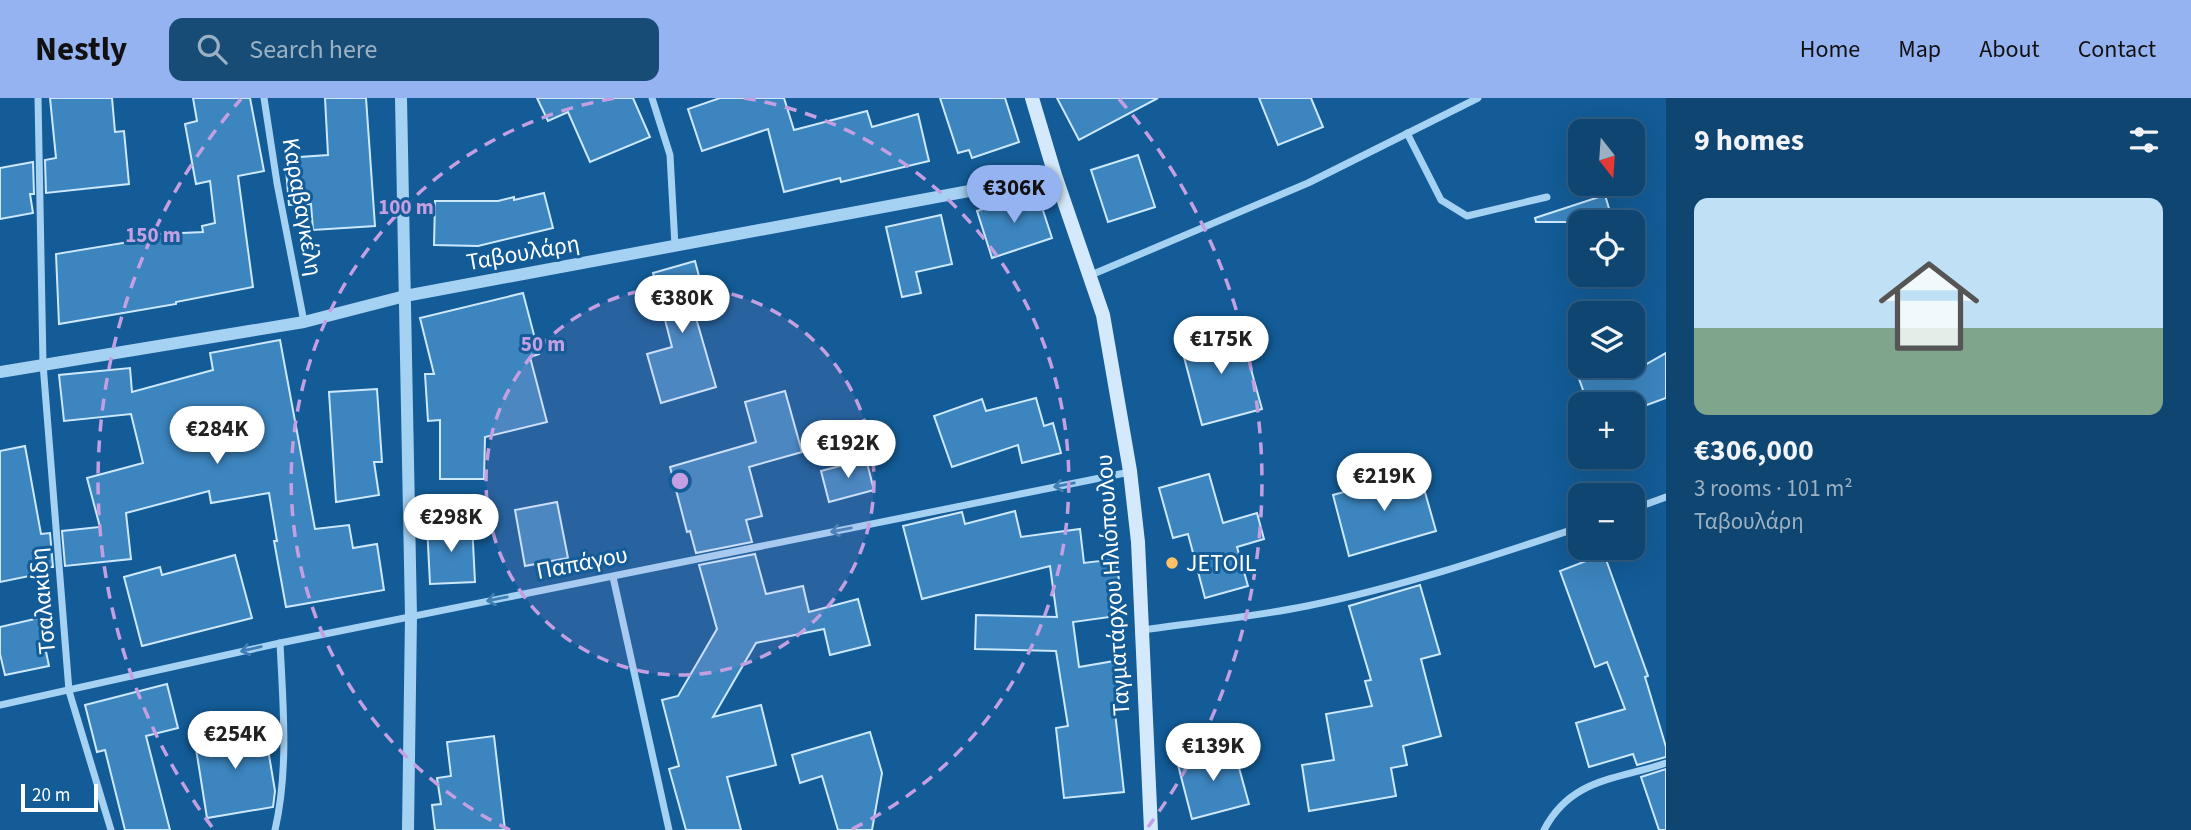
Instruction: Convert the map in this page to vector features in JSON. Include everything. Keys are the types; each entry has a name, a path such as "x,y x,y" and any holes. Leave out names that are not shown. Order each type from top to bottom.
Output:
{"main road":[{"name":"Ταγματάρχου Ηλιόπουλου","path":"1032,98 1103,315 1130,471 1138,542 1151,830"}],"street":[{"name":"Τσαλακίδη","path":"38,98 43,364 69,691 111,830"},
{"name":"Καραβαγκέλη","path":"264,98 277,183 304,322"},
{"path":"401,98 411,616 408,830"},
{"path":"653,98 670,155 676,246"},
{"path":"1091,275 1308,183 1478,98"},
{"path":"1407,133 1441,200 1467,216 1547,197"},
{"name":"Ταβουλάρη","path":"0,372 304,322 405,296 1055,174"},
{"name":"Παπάγου","path":"0,705 280,643 1130,471"},
{"path":"1645,505 1666,497"},
{"path":"1143,630 1305,607 1457,569 1568,531"},
{"path":"613,577 669,830"},
{"path":"275,830 283,779 284,729 280,643"},
{"path":"1544,830 1567,798 1585,788 1666,763"}],"building":[{"path":"50,98 112,98 115,132 124,131 129,184 46,193 45,160 56,158"},
{"path":"193,98 250,98 264,171 238,176 253,287 176,304 59,324 56,254 141,240 140,235 203,232 202,226 215,223 210,181 196,184 185,124 197,121"},
{"path":"325,98 366,98 375,226 313,230 311,204 289,205 285,158 328,155"},
{"path":"537,98 633,98 650,137 590,162 568,112 548,121"},
{"path":"720,98 784,98 794,130 867,111 872,127 918,114 929,161 841,182 840,178 784,192 768,129 702,151 688,109"},
{"path":"940,98 1005,98 1019,142 972,158 969,150 958,153"},
{"path":"1057,98 1158,98 1079,140"},
{"path":"1259,98 1311,98 1323,127 1278,145"},
{"path":"1138,155 1155,207 1108,222 1091,170"},
{"path":"33,162 34,194 30,194 33,213 0,219 0,168"},
{"path":"1037,192 1052,238 992,258 977,211"},
{"path":"544,193 553,228 478,246 434,245 435,201 498,201 514,197 514,200"},
{"path":"1602,196 1605,196 1609,210 1568,210 1568,222 1536,222 1535,218"},
{"path":"941,215 952,264 916,272 921,293 902,297 886,227"},
{"path":"695,261 709,314 696,318 716,387 661,403 647,354 672,347 653,273"},
{"path":"523,293 539,354 530,357 547,422 485,437 484,479 440,479 440,420 428,421 425,374 434,374 420,318"},
{"path":"1239,326 1262,409 1202,425 1180,342"},
{"path":"280,340 315,529 349,525 353,548 377,544 384,590 286,607 274,541 277,541 269,493 211,503 209,491 126,513 131,559 65,566 62,531 100,527 87,478 143,463 131,414 64,421 59,375 130,368 132,392 213,370 210,353"},
{"path":"1666,353 1666,398 1645,406 1645,392 1584,392 1579,378 1645,378 1645,365"},
{"path":"377,389 382,462 374,462 379,495 336,502 329,392"},
{"path":"785,391 802,452 749,467 762,516 746,520 752,542 696,553 690,531 687,532 670,467 756,442 745,402"},
{"path":"1036,398 1044,426 1053,423 1061,453 1022,463 1018,445 952,467 934,416 982,399 986,411"},
{"path":"25,446 41,534 50,533 53,567 48,567 49,572 0,582 0,451"},
{"path":"866,459 874,490 829,502 821,471"},
{"path":"1419,471 1436,531 1349,556 1333,495"},
{"path":"1209,474 1223,523 1257,513 1264,539 1237,547 1248,586 1205,598 1188,534 1173,538 1159,488"},
{"path":"557,502 568,558 525,566 515,510"},
{"path":"1015,511 1021,537 1080,529 1084,563 1116,559 1124,615 1073,622 1079,667 1120,660 1128,710 1115,712 1124,792 1064,798 1056,728 1068,726 1056,651 975,649 976,615 1057,617 1050,566 922,599 903,526 962,512 965,524"},
{"path":"472,523 475,582 430,584 427,525"},
{"path":"755,554 766,594 803,586 809,612 858,599 870,645 830,655 824,629 756,643 713,717 761,705 776,765 727,777 741,830 686,830 669,769 679,766 662,700 678,696 717,629 699,565"},
{"path":"235,555 252,618 142,646 124,577 160,567 162,575"},
{"path":"1588,560 1606,560 1648,676 1645,677 1666,747 1666,757 1637,765 1633,754 1589,767 1576,723 1625,709 1607,662 1595,667 1560,571"},
{"path":"1420,585 1440,654 1421,659 1441,736 1403,746 1407,765 1391,768 1396,796 1309,811 1302,765 1334,760 1326,714 1372,706 1365,681 1371,680 1349,606"},
{"path":"39,618 49,666 5,675 0,654 0,627"},
{"path":"167,684 178,728 146,736 170,830 125,830 105,750 97,752 85,705"},
{"path":"264,725 275,791 273,807 207,818 194,736"},
{"path":"870,732 882,773 872,830 838,830 822,776 800,783 792,755"},
{"path":"494,736 505,830 435,830 432,805 441,804 437,778 451,776 447,742"},
{"path":"1233,746 1249,804 1192,819 1177,761"},
{"path":"1666,769 1666,830 1659,830 1641,777"}],"place":[{"name":"JETOIL","path":"1172,563"}]}
